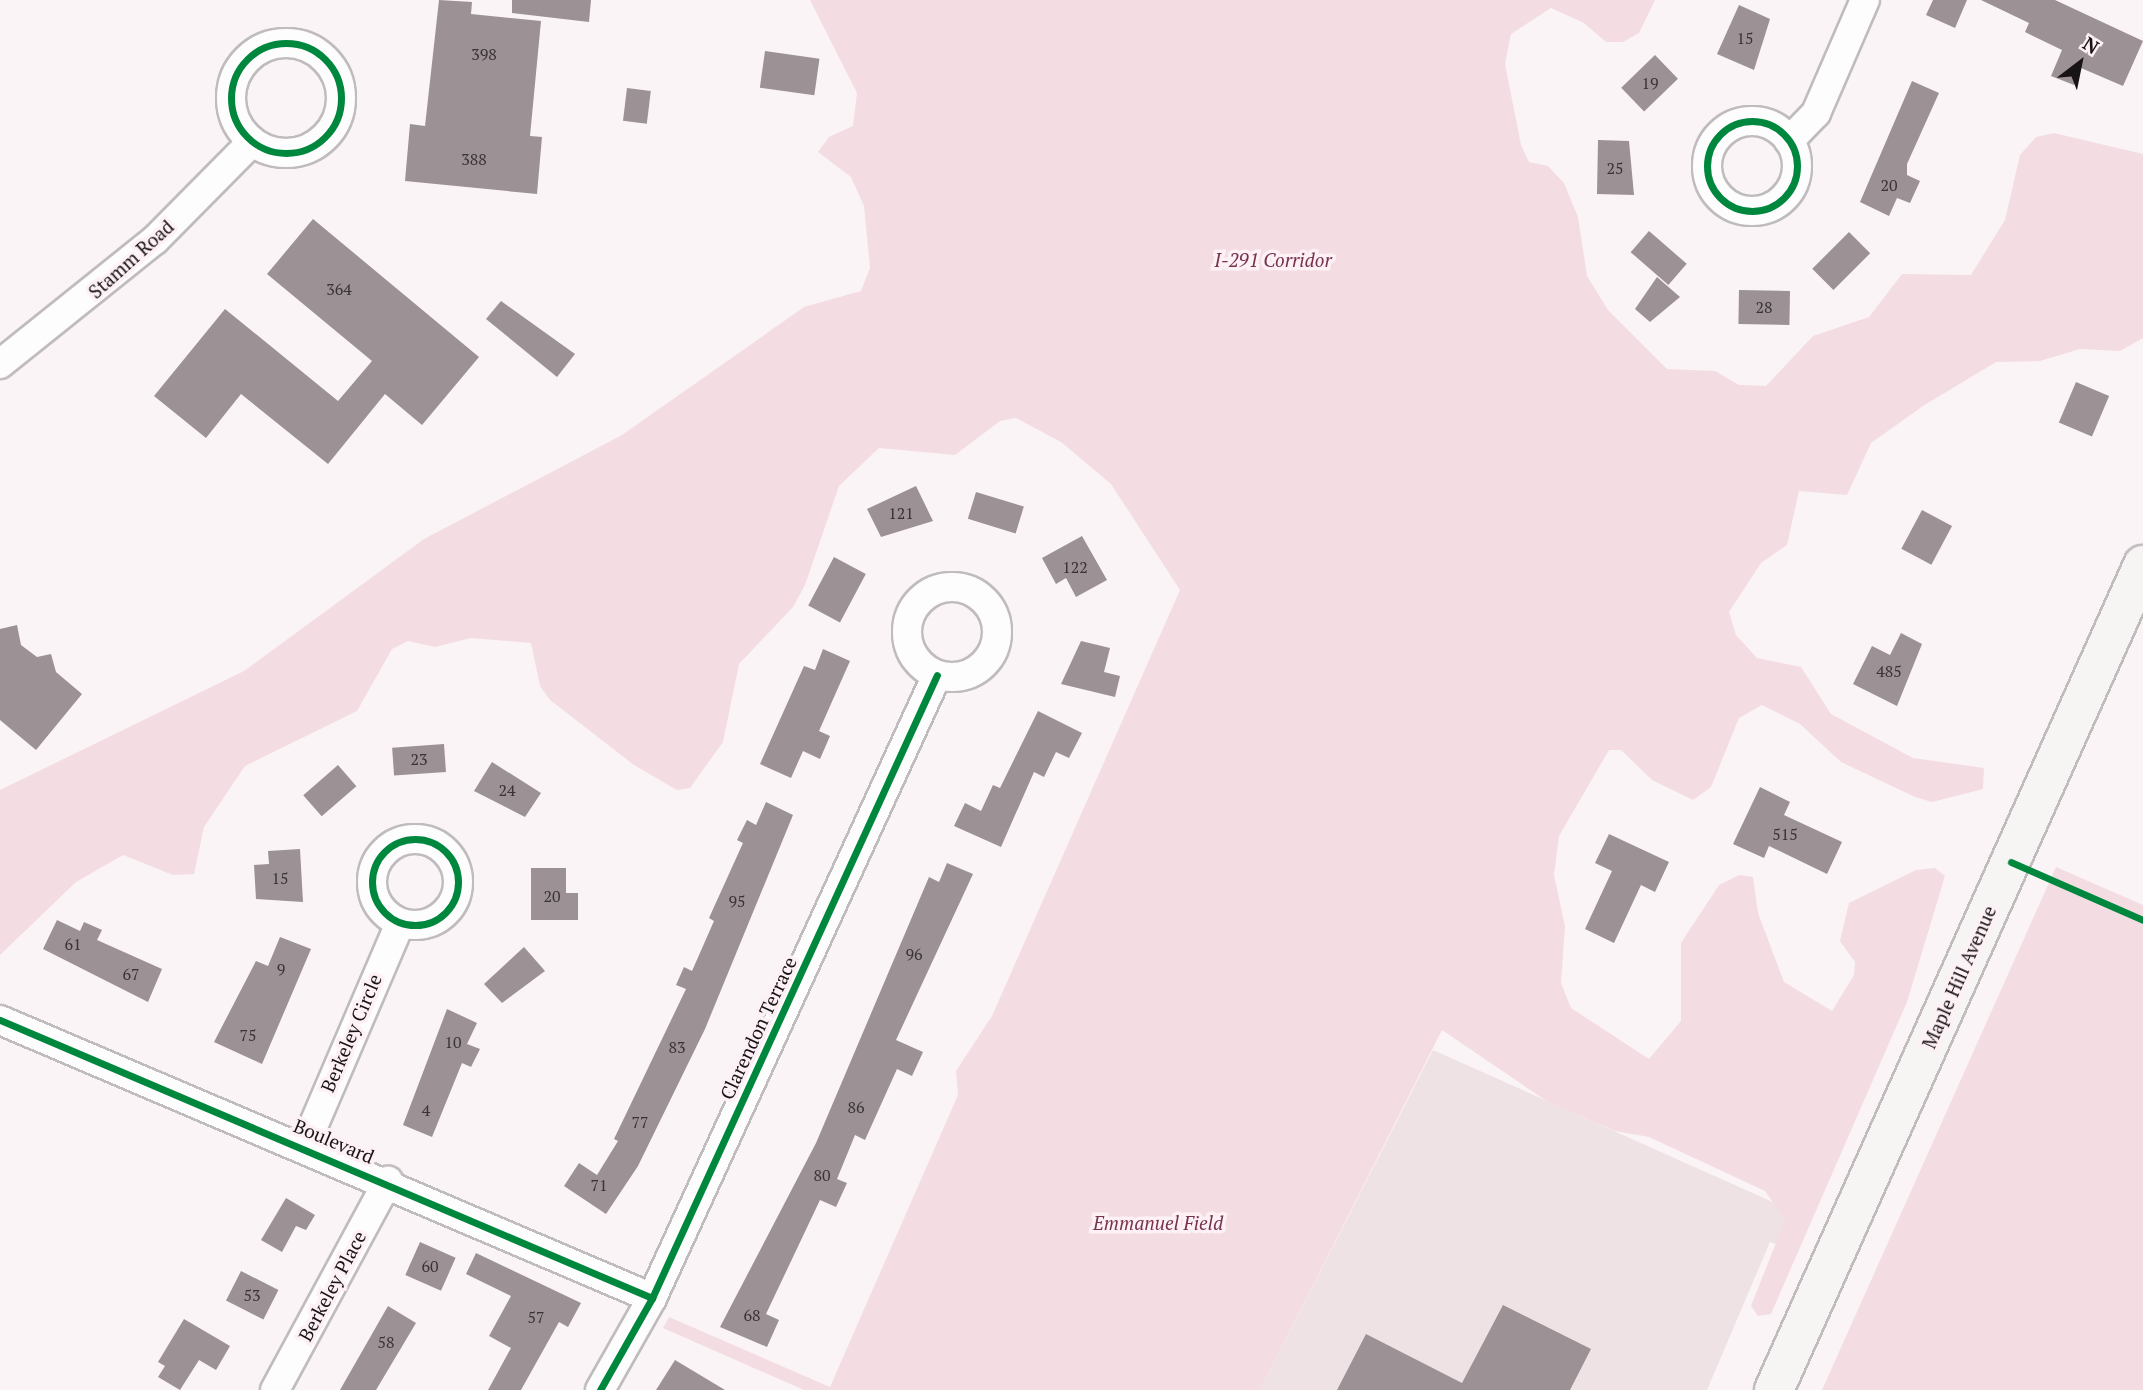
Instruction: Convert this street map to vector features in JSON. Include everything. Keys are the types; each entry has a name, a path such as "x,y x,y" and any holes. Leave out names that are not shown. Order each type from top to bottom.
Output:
{"main road":[{"name":"Maple Hill Avenue","path":"1774,1390 2143,565"}],"street":[{"path":"1789,141 1816,113 1865,0"},
{"name":"Stamm Road","path":"0,364 155,240 252,142"},
{"name":"Clarendon Terrace","path":"600,1390 652,1298 937,675"},
{"name":"Berkeley Circle","path":"305,1145 400,923"},
{"name":"Boulevard","path":"0,1020 305,1145 652,1298"},
{"name":"Berkeley Place","path":"275,1390 388,1181"}],"shaded area":[{"path":"1433,1050 1802,1215 1787,1248 1770,1242 1707,1390 1260,1390"}],"green space":[{"path":"810,0 1655,0 1639,33 1623,42 1606,42 1584,23 1551,8 1511,34 1505,64 1521,145 1529,162 1548,166 1564,183 1578,217 1587,276 1608,310 1667,369 1715,371 1739,385 1766,386 1813,336 1869,317 1902,274 1971,275 2005,220 2020,155 2036,137 2054,133 2143,154 2143,338 2120,351 2080,349 2040,361 1996,362 1923,406 1871,443 1847,495 1799,491 1787,545 1761,563 1729,612 1736,635 1757,658 1801,667 1831,714 1913,758 1984,768 1983,789 1932,802 1915,797 1841,762 1800,724 1762,705 1739,718 1711,787 1693,800 1652,780 1621,750 1609,750 1559,836 1554,875 1565,926 1561,983 1571,1008 1649,1059 1681,1021 1681,943 1719,885 1739,875 1753,877 1758,913 1784,982 1832,1011 1854,975 1855,962 1840,941 1849,903 1916,870 1935,868 1945,876 1907,1002 1771,1314 1758,1316 1751,1306 1785,1220 1765,1191 1649,1137 1615,1131 1548,1102 1442,1030 1260,1390 804,1390 663,1328 669,1317 830,1387 958,1095 956,1071 992,1016 1180,590 1111,484 1061,442 1016,418 1000,421 955,455 879,448 839,486 805,585 793,607 739,664 723,742 690,788 677,790 634,765 550,700 540,686 531,643 471,638 435,647 408,641 392,649 357,711 245,766 204,827 194,874 173,875 123,855 76,882 0,955 0,790 244,671 424,539 622,435 804,307 861,291 870,268 864,206 851,177 818,152 829,137 853,126 857,93"},
{"path":"2056,867 2143,905 2143,1390 1822,1390"}],"building":[{"path":"439,0 472,2 471,14 541,21 530,136 542,137 537,194 405,181 410,124 425,126"},
{"path":"512,0 591,0 589,22 512,13"},
{"path":"1933,0 1967,0 1955,28 1926,15"},
{"path":"1981,0 2055,0 2143,41 2123,86 2081,68 2074,85 2051,76 2062,50 2025,32 2029,23"},
{"path":"1739,5 1770,19 1754,70 1717,54"},
{"path":"765,51 819,59 814,95 760,88"},
{"path":"1655,55 1678,79 1644,111 1621,88"},
{"path":"1912,81 1939,93 1907,164 1907,175 1920,181 1910,203 1897,198 1889,216 1860,202"},
{"path":"627,88 651,91 647,124 623,121"},
{"path":"1598,140 1629,141 1634,195 1597,194"},
{"path":"313,219 479,357 422,425 385,394 328,464 241,394 206,438 154,396 225,309 338,401 372,361 267,274"},
{"path":"1649,231 1687,264 1668,285 1631,252"},
{"path":"1849,232 1870,253 1833,290 1812,269"},
{"path":"1657,277 1680,297 1650,322 1635,309"},
{"path":"1739,290 1790,291 1789,325 1738,324"},
{"path":"501,301 575,354 557,377 486,319"},
{"path":"2076,382 2109,396 2092,437 2059,423"},
{"path":"916,486 933,521 881,537 867,509"},
{"path":"976,492 1024,507 1016,533 968,519"},
{"path":"1922,510 1952,526 1931,565 1901,549"},
{"path":"1082,536 1107,580 1076,597 1066,578 1056,584 1042,558"},
{"path":"834,557 866,574 840,622 808,606"},
{"path":"17,625 21,645 37,657 51,654 56,672 82,694 36,750 0,720 0,629"},
{"path":"1901,633 1922,644 1897,706 1853,684 1872,646 1890,655"},
{"path":"1081,641 1110,648 1104,672 1120,676 1115,697 1061,684"},
{"path":"823,649 850,661 819,731 830,736 820,759 803,751 791,778 760,764 804,666 815,670"},
{"path":"1038,711 1082,733 1069,758 1056,752 1044,777 1034,772 1001,847 954,826 965,803 981,811 993,785 1000,788"},
{"path":"444,744 446,772 394,776 392,748"},
{"path":"492,762 541,793 525,817 474,791"},
{"path":"338,765 356,786 322,816 303,795"},
{"path":"1760,787 1790,802 1784,815 1842,842 1827,874 1769,846 1764,858 1733,844"},
{"path":"766,802 793,815 705,1029 638,1166 606,1214 564,1186 579,1163 597,1175 618,1141 614,1139 686,989 676,985 684,967 692,971 714,921 709,918 743,843 737,840 747,820 756,825"},
{"path":"1609,834 1669,862 1655,892 1641,885 1614,943 1585,929 1612,871 1595,863"},
{"path":"300,849 303,902 256,899 254,865 269,864 268,851"},
{"path":"947,863 973,874 896,1040 923,1052 912,1076 897,1069 865,1140 855,1135 837,1179 847,1183 836,1207 820,1200 766,1314 779,1320 767,1347 720,1327 816,1143 929,877 939,882"},
{"path":"531,868 566,868 566,893 578,893 578,920 531,920"},
{"path":"57,920 80,931 84,922 102,930 97,940 162,969 148,1002 43,949"},
{"path":"280,937 311,949 262,1064 214,1042 256,961 268,966"},
{"path":"524,947 545,971 502,1003 484,984"},
{"path":"447,1009 477,1023 467,1044 480,1049 471,1067 462,1063 432,1137 403,1125"},
{"path":"286,1198 315,1215 306,1230 296,1226 282,1252 261,1240"},
{"path":"420,1242 456,1258 441,1291 405,1275"},
{"path":"476,1253 581,1303 568,1327 559,1322 521,1390 488,1390 511,1348 489,1336 511,1296 466,1274"},
{"path":"241,1271 278,1290 263,1319 226,1300"},
{"path":"1503,1305 1591,1349 1570,1390 1337,1390 1366,1334 1462,1383"},
{"path":"388,1306 416,1323 376,1390 340,1390"},
{"path":"184,1319 230,1346 216,1370 199,1360 180,1390 158,1377 165,1366 158,1362"},
{"path":"675,1360 725,1390 656,1390"}],"cycle path":[{"path":"286,43 307,47 325,59 337,77 341,98 337,119 325,137 307,149 286,153 265,149 247,137 235,119 231,98 235,77 247,59 265,47 286,43"},
{"path":"1752,121 1769,125 1784,134 1793,149 1797,166 1793,183 1784,198 1769,207 1752,211 1735,207 1720,198 1711,183 1707,166 1711,149 1720,134 1735,125 1752,121"},
{"path":"600,1390 652,1298 937,675"},
{"path":"407,839 423,839 446,851 455,865 458,882 455,899 446,913 423,925 407,925 391,918 379,906 372,890 372,874 379,858 391,846 407,839"},
{"path":"2011,862 2143,920"},
{"path":"0,1020 652,1298"}],"park label":[{"name":"I-291 Corridor","path":"1273,260"},
{"name":"Emmanuel Field","path":"1158,1223"}]}
